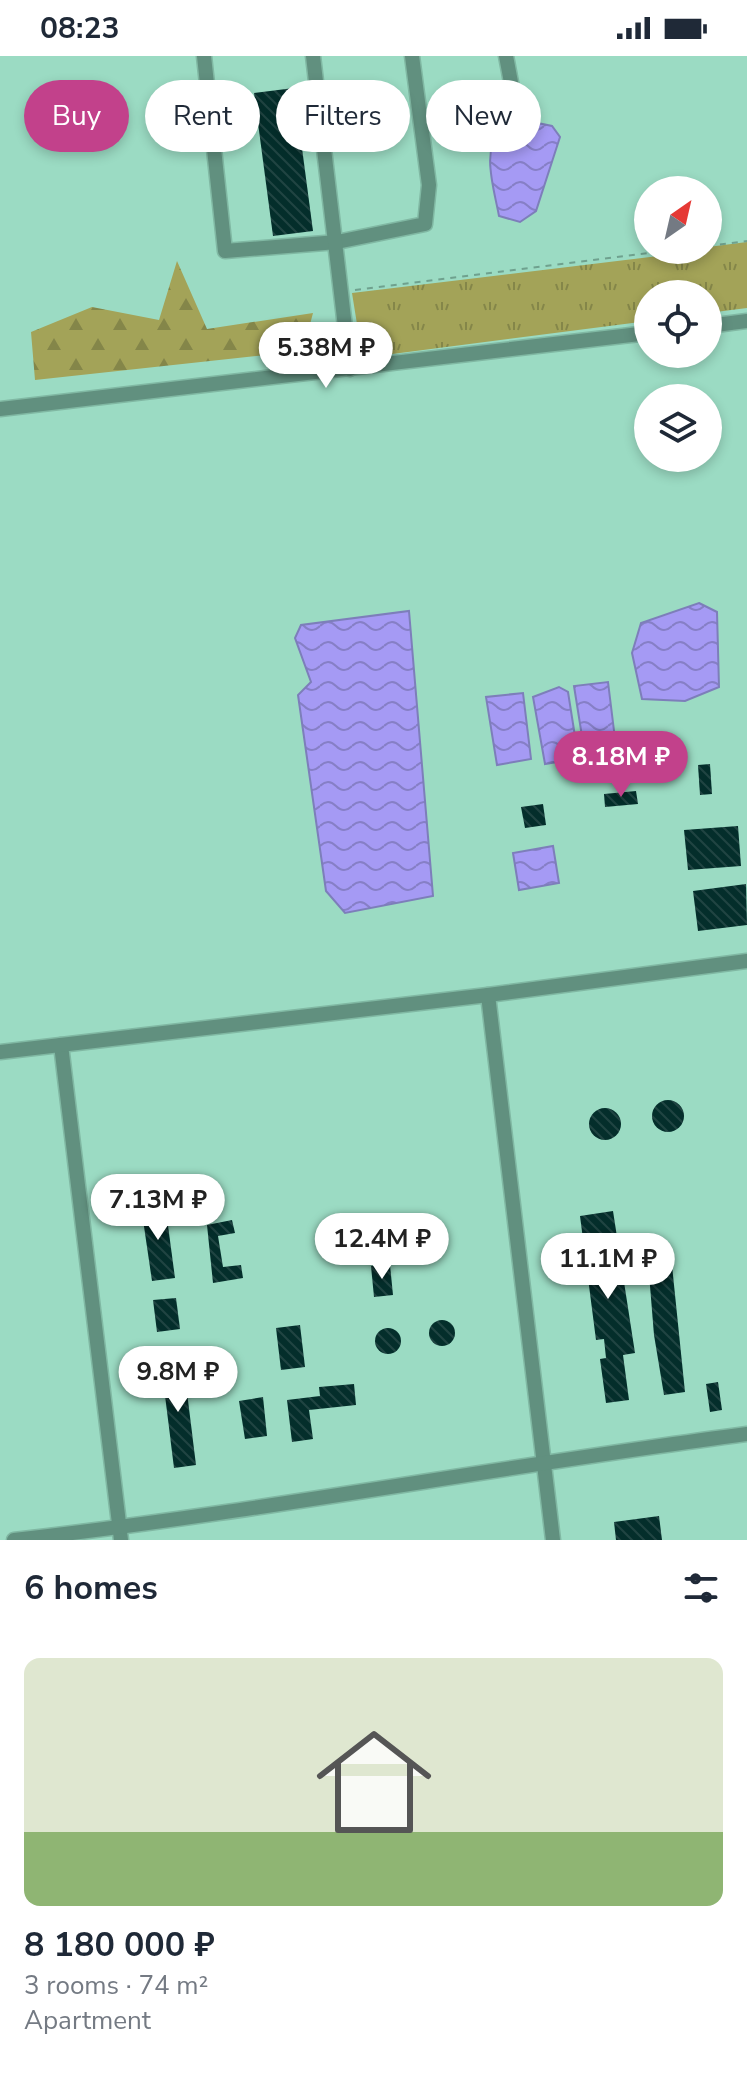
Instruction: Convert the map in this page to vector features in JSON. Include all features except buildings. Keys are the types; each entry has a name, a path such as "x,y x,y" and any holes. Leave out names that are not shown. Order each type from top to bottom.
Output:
{"street":[{"path":"204,56 225,251 337,242 425,224 429,185 412,56"},
{"path":"313,56 350,369"},
{"path":"506,56 511,80"},
{"path":"722,324 747,321"},
{"path":"0,409 634,335"},
{"path":"0,1052 488,995 747,961"},
{"path":"488,995 553,1540"},
{"path":"61,1045 120,1534"},
{"path":"14,1540 120,1534 543,1461 744,1438"}],"path":[{"path":"722,244 747,241"},
{"path":"342,291 634,255"}],"green space":[{"path":"747,242 747,308 722,311 722,280 634,280 634,323 377,356 361,349 352,293 634,259 634,264 722,264 722,245"},
{"path":"177,261 207,329 313,313 303,351 35,380 31,332 92,307 159,320"}],"water":[{"path":"541,124 552,126 560,137 536,211 520,222 499,216 491,152 541,152"},
{"path":"699,603 717,612 719,687 685,701 642,699 632,653 641,623"},
{"path":"409,611 433,896 345,913 326,891 298,695 311,682 295,638 301,625"},
{"path":"608,682 616,747 584,749 574,686"},
{"path":"559,687 568,692 577,749 569,760 545,764 533,697"},
{"path":"523,693 531,759 497,765 486,697"},
{"path":"553,846 559,883 519,890 513,853"}]}
